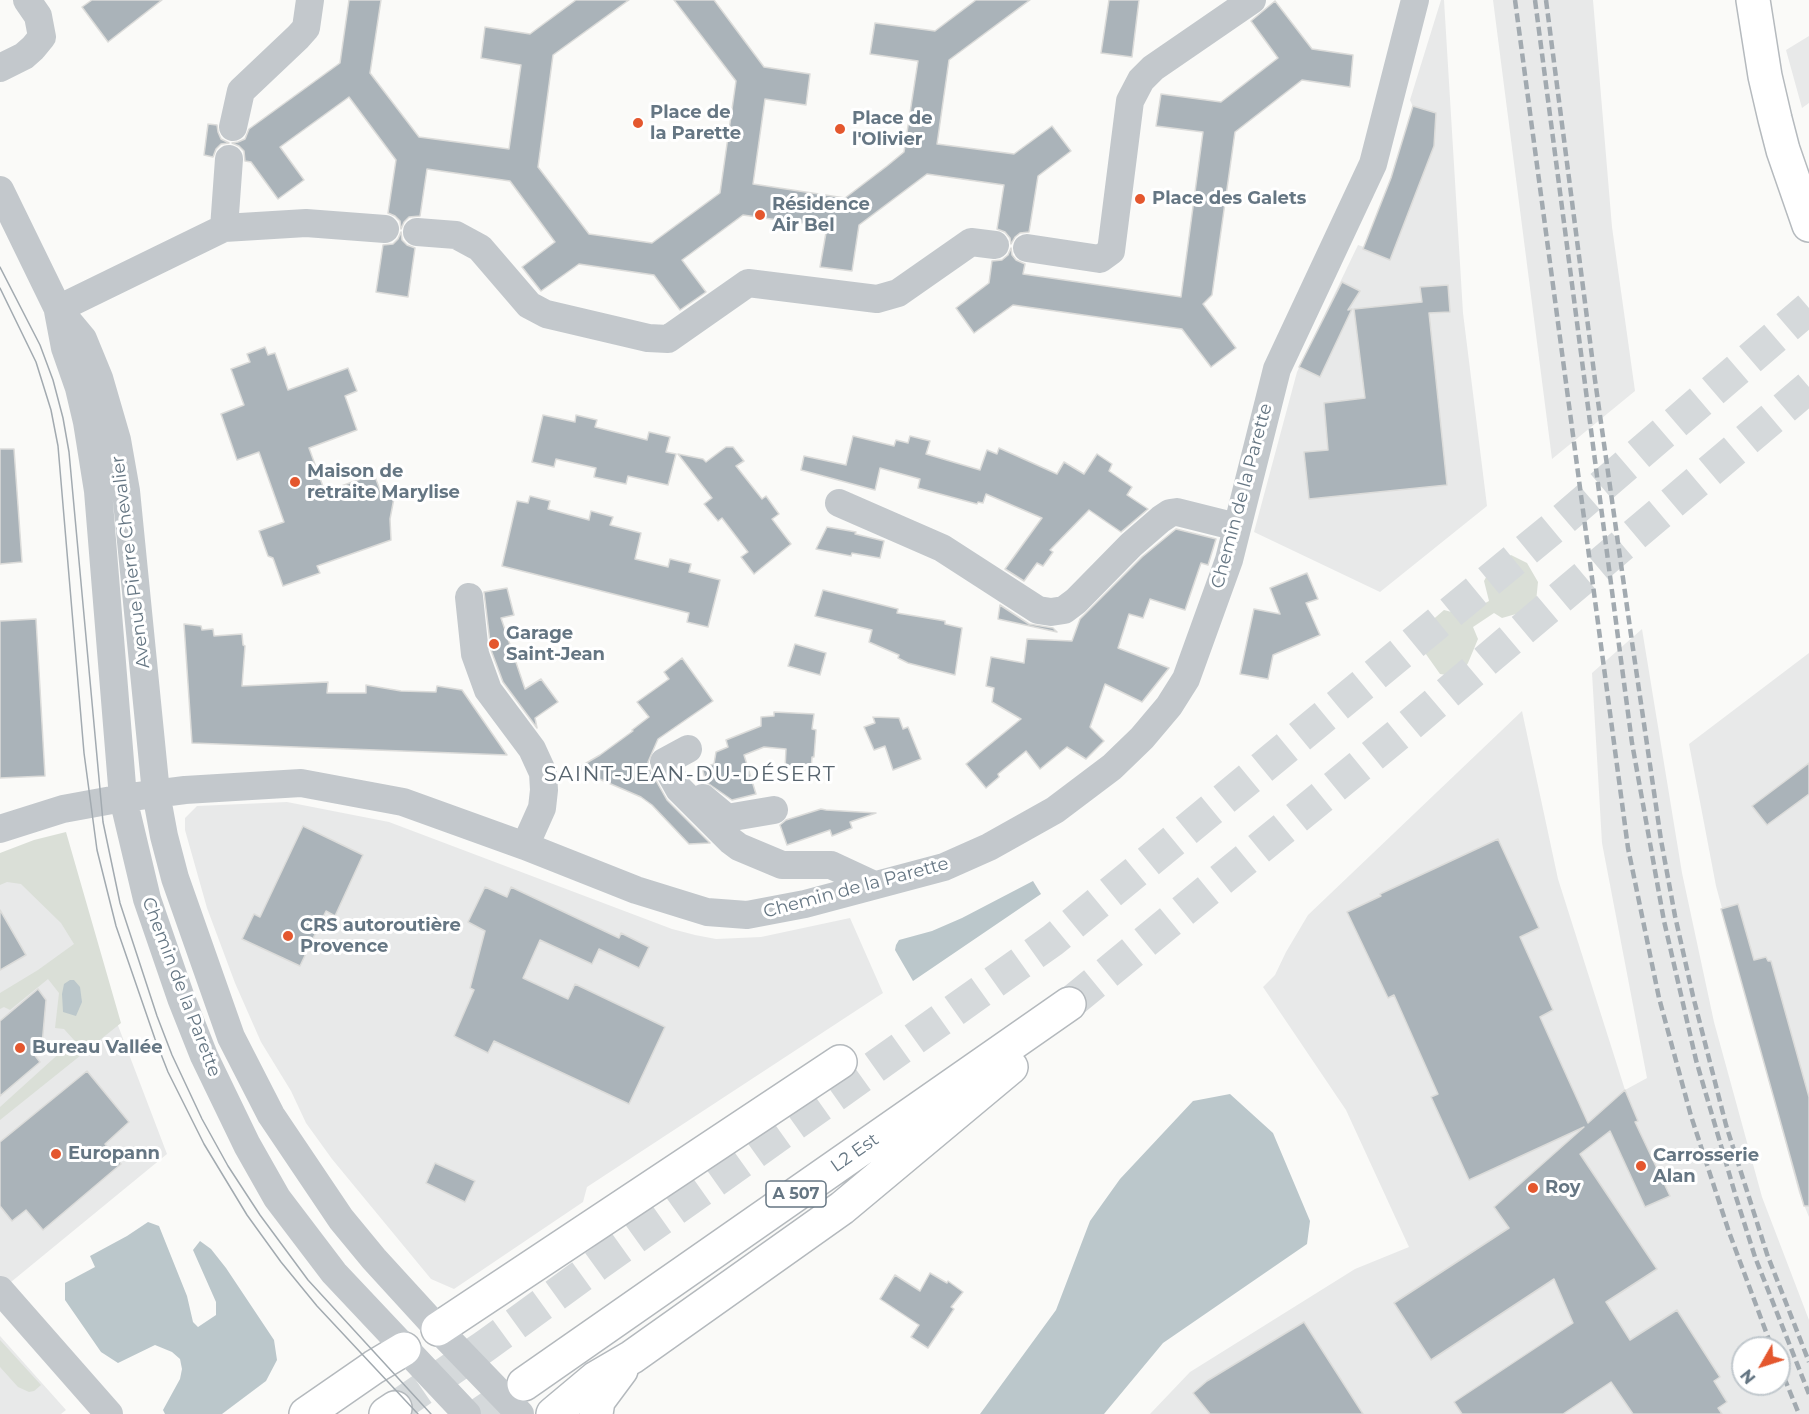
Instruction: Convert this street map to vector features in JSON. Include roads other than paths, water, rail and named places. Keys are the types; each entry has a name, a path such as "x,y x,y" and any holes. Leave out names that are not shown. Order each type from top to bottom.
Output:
{"main road":[{"path":"1734,0 1765,76"},
{"path":"1753,0 1765,76 1783,150 1809,225"},
{"name":"L2 Est","path":"522,1399 1068,1004 1024,1056 842,1208 632,1357"},
{"path":"438,1329 840,1062"},
{"path":"306,1414 404,1349"},
{"path":"553,1414 596,1378 632,1357"},
{"path":"596,1414 598,1401 632,1357"}],"street":[{"path":"0,68 24,56 42,37 38,16 27,0"},
{"path":"233,127 241,90 306,28 310,0"},
{"path":"1027,248 1100,259 1112,251 1130,101 1141,80 1153,68 1252,0"},
{"name":"Chemin de la Parette","path":"467,1414 334,1273 277,1198 247,1145 204,1056 181,998 147,899 123,798 156,793 301,783 403,802 525,846 636,890 707,912 747,915 944,867 989,847 1055,810 1112,767 1142,738 1169,706 1186,679 1229,560 1277,369 1373,164 1415,0"},
{"path":"224,228 229,159"},
{"name":"Avenue Pierre Chevalier","path":"0,190 58,309 83,339 99,378 117,440 126,491 156,793"},
{"path":"58,309 224,228 306,223 385,229"},
{"path":"417,232 456,235 480,248 529,305 546,314 648,338 668,339 748,283 877,299 898,293 970,242 995,244"},
{"name":"Avenue Pierre Chevalier","path":"58,309 65,348 79,388 87,422 98,491 123,798"},
{"path":"839,503 942,548 1038,610 1051,612 1064,610 1076,601 1131,545 1170,513 1177,512 1237,527"},
{"path":"469,597 475,654 488,690 532,749 543,773 542,808 525,846"},
{"path":"688,749 664,762 679,789 694,806 739,847 782,865 831,865 874,885"},
{"path":"679,789 697,793 727,818 774,810"},
{"name":"Chemin de la Parette","path":"156,793 175,879 231,1037 271,1115 341,1219 374,1259 438,1329 522,1399"},
{"path":"0,829 80,805 123,798"},
{"path":"0,1290 109,1414"},
{"path":"404,1349 438,1329"}],"tunnel":[{"path":"395,1408 1053,940 1553,528 1809,308"},
{"path":"1069,1004 1405,729 1809,387"},
{"path":"480,1414 524,1384"}],"tram line":[{"path":"0,267 40,345 53,380 63,418 69,452 103,822 120,903 157,1016 172,1055 202,1119 228,1166 260,1215 308,1280 431,1414"},
{"path":"0,288 36,362 51,410 58,446 84,753 97,850 116,926 155,1039 168,1072 204,1144 247,1215 317,1306 418,1414"}],"railway":[{"path":"1515,0 1628,848 1659,998 1691,1116 1729,1232 1768,1336"},
{"path":"1535,0 1632,743 1664,921 1696,1060 1736,1197 1755,1257 1809,1394"},
{"path":"1546,0 1595,380 1661,840 1675,916 1726,1125 1767,1254 1809,1362"},
{"path":"1791,1394 1799,1414"}],"place":[{"name":"Place de la Parette","path":"638,123"},
{"name":"Place de l'Olivier","path":"840,129"},
{"name":"Place des Galets","path":"1140,199"},
{"name":"Résidence Air Bel","path":"760,215"},
{"name":"Maison de retraite Marylise","path":"295,482"},
{"name":"Garage Saint-Jean","path":"494,644"},
{"name":"CRS autoroutière Provence","path":"288,936"},
{"name":"Bureau Vallée","path":"20,1048"},
{"name":"Europann","path":"56,1154"},
{"name":"Carrosserie Alan","path":"1641,1166"},
{"name":"Roy","path":"1533,1188"}],"district":[{"name":"SAINT-JEAN-DU-DÉSERT","path":"690,775"}]}
